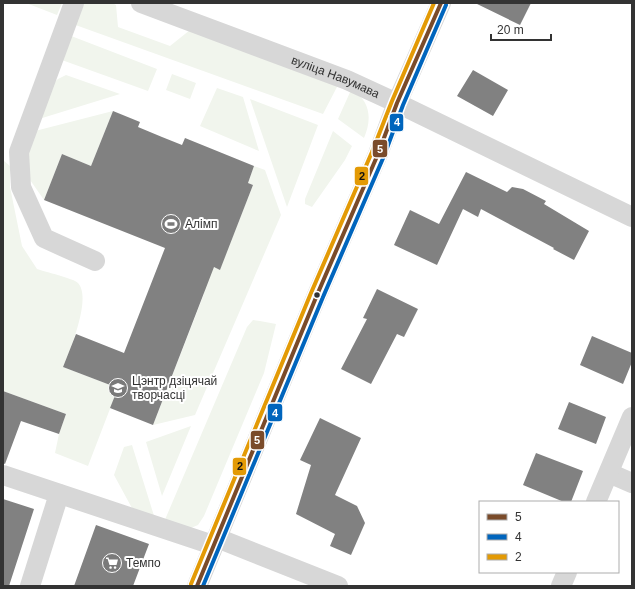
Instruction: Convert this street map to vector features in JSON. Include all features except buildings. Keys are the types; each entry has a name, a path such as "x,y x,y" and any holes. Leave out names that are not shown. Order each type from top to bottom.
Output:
{"street":[{"path":"74,3 11,149 21,187 44,238 95,261"},
{"name":"вуліца Навумава","path":"140,3 347,80 632,217"},
{"path":"197,586 314,302 378,154 397,103 441,3"},
{"path":"596,501 632,417"},
{"path":"609,473 632,483"},
{"path":"3,475 59,494 215,542 338,586"},
{"path":"30,586 59,494"},
{"path":"561,586 567,573"}],"shaded area":[{"path":"26,3 62,3 57,15"},
{"path":"83,3 112,3 116,5 118,27 170,46 190,30 338,85 323,114 70,23"},
{"path":"66,34 157,69 148,91 59,59"},
{"path":"172,74 196,83 190,99 166,90"},
{"path":"66,75 120,94 39,119 50,86 58,79"},
{"path":"217,88 243,97 259,151 200,126"},
{"path":"351,90 363,99 368,111 369,118 367,131 364,138 338,119"},
{"path":"250,99 318,125 287,207"},
{"path":"113,111 91,166 62,154 44,200 28,177 28,152 35,131"},
{"path":"333,131 352,146 345,160 312,207 305,204 305,199"},
{"path":"3,160 10,166 10,187 22,246 37,269 75,281 82,290 83,300 75,337 63,367 118,388 88,466 55,453 59,434 66,414 3,391"},
{"path":"254,166 265,170 281,215 195,415 153,425 204,294 207,265 220,269 253,185 248,183"},
{"path":"253,320 276,324 264,373 204,516 198,525 191,528 164,522 247,327"},
{"path":"191,426 162,496 146,442"},
{"path":"132,445 155,519 133,510 114,475 124,447"}],"transit line":[{"name":"2","path":"191,584 311,293 434,3"},
{"name":"5","path":"197,586 317,295 378,154 397,103 441,3"},
{"name":"4","path":"203,586 446,5"}],"place":[{"name":"Алімп","path":"171,224"},
{"name":"Цэнтр дзіцячай творчасці","path":"118,388"},
{"name":"Темпо","path":"112,563"}]}
